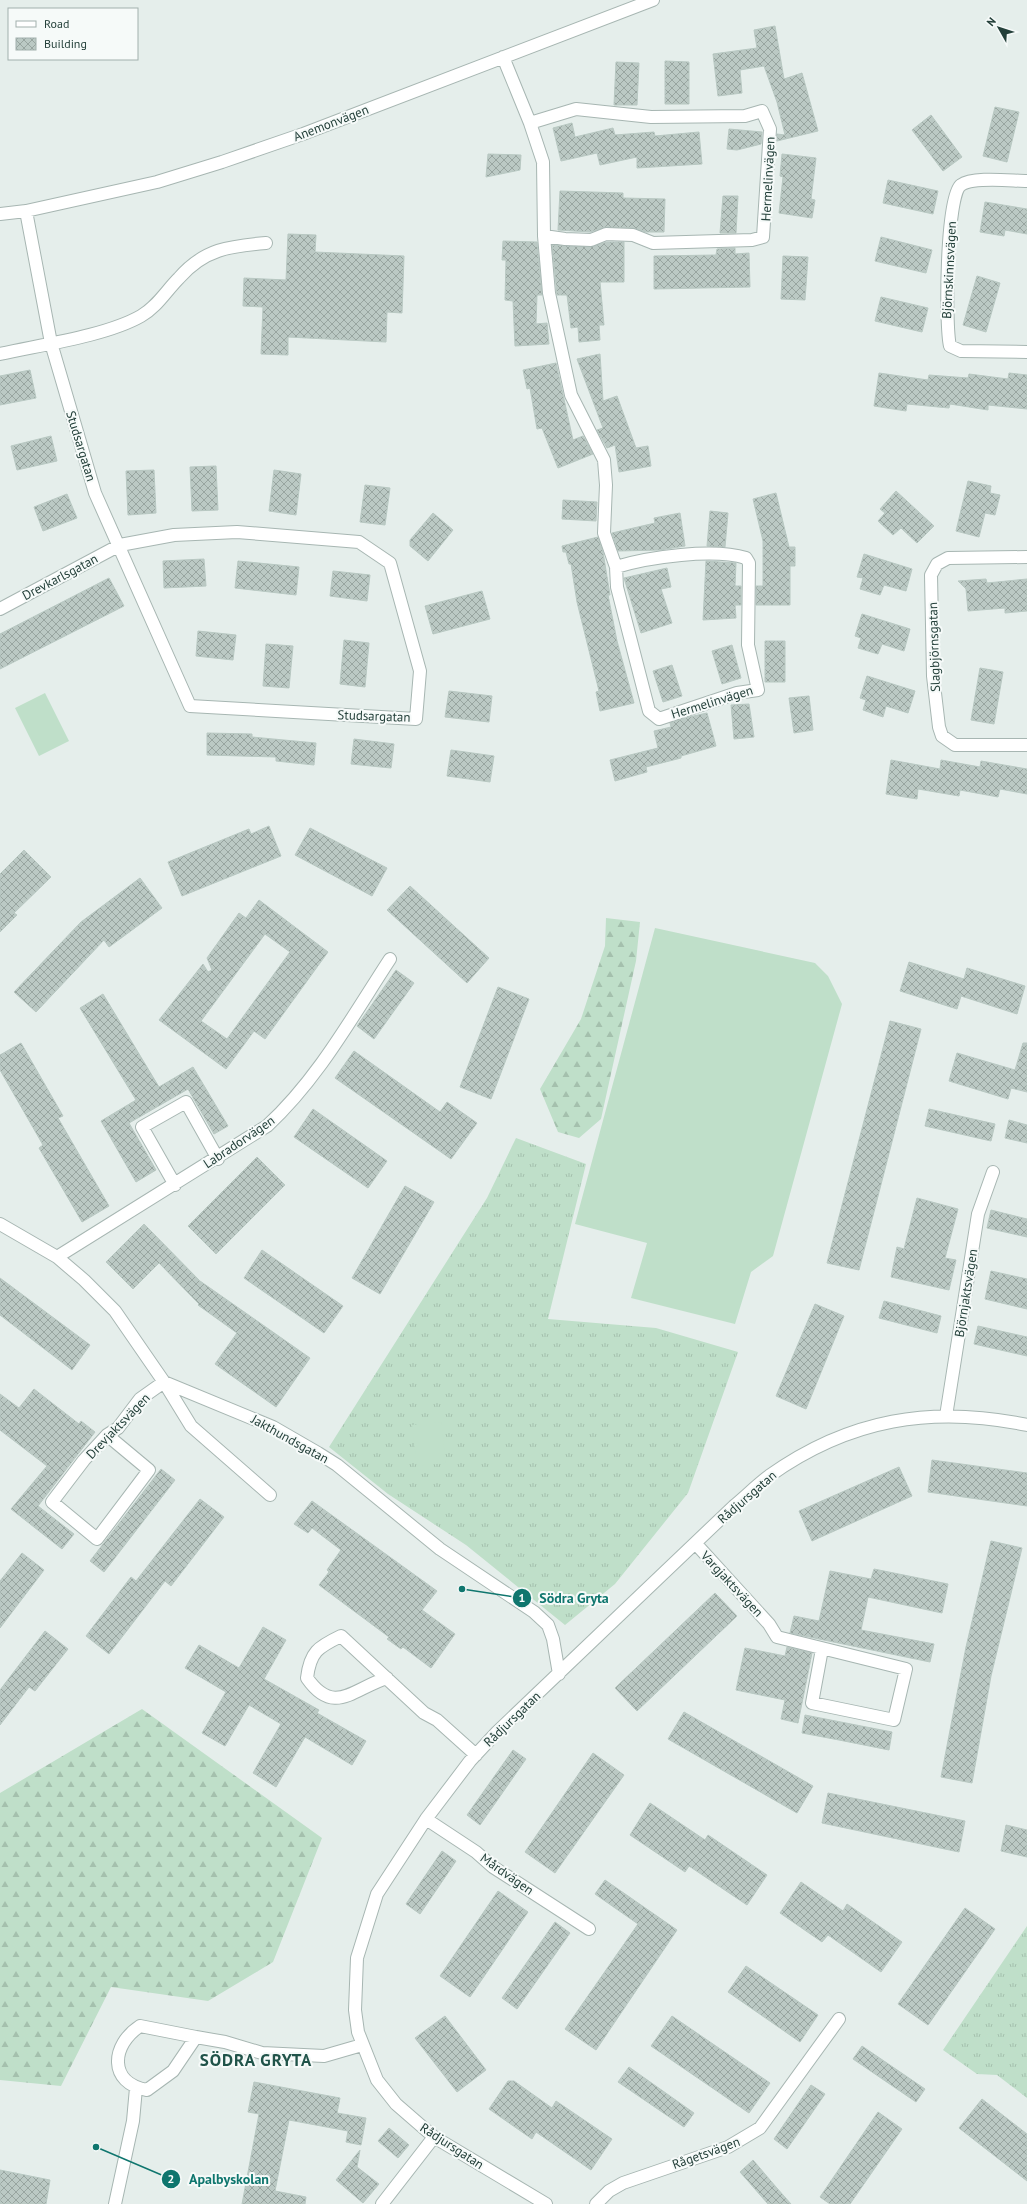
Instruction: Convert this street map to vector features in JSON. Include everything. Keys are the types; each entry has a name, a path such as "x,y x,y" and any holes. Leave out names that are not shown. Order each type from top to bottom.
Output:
{"street":[{"name":"Anemonvägen","path":"0,214 26,211 186,174 303,134 653,0"},
{"name":"Hermelinvägen","path":"503,57 530,123 543,162 544,236 549,293 572,395 604,460 606,485 604,533 616,568 617,587 649,711 659,719 737,693 758,690 748,645 749,564 746,558 736,554 703,554 641,561 616,568"},
{"name":"Hermelinvägen","path":"530,123 576,109 652,118 745,116 762,111 770,129 763,237 752,240 653,243 632,235 606,234 591,240 565,239 544,236"},
{"name":"Björnskinnsvägen","path":"1027,181 971,181 960,185 954,195 948,260 946,332 950,346 960,351 1027,352"},
{"name":"Studsargatan","path":"26,211 51,343 95,493 120,546 190,706 416,719 420,671 390,563 359,542 237,532 174,535 120,546"},
{"path":"0,354 99,332 142,316 160,302 179,277 201,257 235,246 266,243"},
{"name":"Drevkarlsgatan","path":"0,609 58,577 120,546"},
{"name":"Slagbjörnsgatan","path":"1027,557 948,558 936,564 931,574 933,676 939,727 942,736 955,745 1027,745"},
{"name":"Labradorvägen","path":"57,1257 218,1159 267,1126 289,1106 319,1068 390,959"},
{"path":"175,1185 142,1127 186,1102 218,1159"},
{"name":"Björnjaktsvägen","path":"946,1416 977,1220 993,1172"},
{"path":"0,1224 57,1257 84,1280 115,1311 164,1382"},
{"name":"Drevjaktsvägen","path":"107,1435 149,1470 97,1539 52,1502 107,1435 118,1428 140,1399 164,1382 191,1426 270,1495"},
{"name":"Jakthundsgatan","path":"164,1382 273,1427 337,1465 440,1549 534,1612 548,1625 553,1639 559,1674"},
{"name":"Rådjursgatan","path":"546,2204 434,2137 396,2104 377,2080 362,2046 355,2010 357,1958 376,1894 426,1819 476,1755 497,1732 696,1544 734,1506 769,1477 810,1450 851,1431 880,1423 907,1418 973,1416 1027,1425"},
{"name":"Vargjaktsvägen","path":"696,1544 769,1624 776,1637 822,1648 906,1669 894,1720 812,1703 822,1648"},
{"path":"387,1678 373,1682 345,1698 334,1699 323,1695 313,1687 307,1678 309,1661 323,1645 341,1636 387,1678 424,1713 437,1720 476,1755"},
{"name":"Mårdvägen","path":"426,1819 476,1852 493,1867 588,1929"},
{"name":"Rågetsvägen","path":"596,2204 609,2191 623,2182 728,2147 760,2128 839,2019"},
{"path":"196,2037 173,2071 147,2090 136,2088 127,2084 120,2074 118,2058 129,2033 140,2026 225,2042 262,2053 324,2056 362,2046"},
{"path":"115,2204 133,2121 136,2088"},
{"path":"382,2204 434,2137"}],"green space":[{"path":"45,693 69,741 39,756 15,708"},
{"path":"606,918 640,922 636,961 601,1119 579,1138 558,1132 540,1089 581,1019 605,946"},
{"path":"655,928 815,963 828,976 842,1004 773,1256 751,1272 735,1324 631,1298 647,1243 575,1224"},
{"path":"516,1138 586,1164 548,1319 656,1328 738,1352 688,1493 615,1584 565,1625 466,1545 388,1494 329,1447 487,1198"},
{"path":"441,1422 446,1463 417,1466 412,1425"},
{"path":"142,1709 322,1838 273,1962 208,2001 111,1987 61,2086 0,2080 0,1793"},
{"path":"1027,1926 1027,2098 997,2075 977,2074 943,2050"}],"building":[{"path":"775,26 784,79 802,73 818,131 777,141 777,134 785,135 777,102 764,66 740,70 742,93 718,96 713,54 757,48 754,30"},
{"path":"665,61 689,62 689,104 665,104"},
{"path":"616,62 639,63 637,105 614,105"},
{"path":"995,107 1019,112 1007,162 983,156"},
{"path":"931,115 962,157 943,171 912,130"},
{"path":"572,123 575,137 613,128 615,135 654,132 655,136 699,132 702,164 637,168 637,157 600,165 597,153 561,161 553,128"},
{"path":"729,129 762,132 761,144 737,150 727,149"},
{"path":"488,154 521,155 520,170 486,177"},
{"path":"782,154 816,158 811,199 815,200 812,218 779,213 783,177 780,176"},
{"path":"888,180 938,191 933,214 883,203"},
{"path":"560,191 623,193 623,198 665,199 664,232 646,232 633,228 606,227 590,232 558,230"},
{"path":"723,196 738,196 736,233 720,233"},
{"path":"985,202 1027,209 1027,234 1005,230 1004,236 980,232"},
{"path":"288,234 316,235 315,252 404,256 402,313 387,312 386,342 288,337 288,355 261,354 263,307 243,306 244,278 286,280"},
{"path":"881,237 932,250 926,273 875,261"},
{"path":"503,241 537,242 542,295 537,295 536,324 547,323 549,344 515,346 513,301 505,300 506,260 502,260"},
{"path":"607,242 624,242 624,282 600,282 604,325 599,325 600,340 579,342 578,327 571,328 567,295 557,295 552,245 591,247"},
{"path":"735,248 735,254 749,253 750,287 654,289 654,256 716,255 717,249"},
{"path":"783,256 808,257 805,300 781,299"},
{"path":"977,276 1000,283 986,332 963,325"},
{"path":"881,297 928,308 922,332 875,321"},
{"path":"600,354 603,401 617,396 636,448 648,446 651,466 619,472 615,445 607,448 597,430 603,428 577,359"},
{"path":"556,363 573,440 583,436 593,454 558,468 542,428 537,429 530,388 527,389 523,370"},
{"path":"30,370 36,398 0,405 0,376"},
{"path":"879,373 928,380 929,375 968,378 969,374 1008,379 1009,373 1027,375 1027,409 988,405 988,410 950,404 949,408 907,404 906,411 874,406"},
{"path":"51,436 57,461 17,470 11,446"},
{"path":"216,466 218,510 192,511 190,467"},
{"path":"154,470 156,513 128,515 126,471"},
{"path":"274,470 301,474 296,515 269,511"},
{"path":"968,481 991,486 990,493 1000,495 995,515 985,513 979,537 956,531"},
{"path":"365,485 390,488 385,525 360,522"},
{"path":"896,491 934,526 917,543 901,528 893,535 878,521 885,513 880,509"},
{"path":"776,493 789,547 795,547 795,566 790,566 790,605 756,605 756,586 763,586 763,541 753,499"},
{"path":"67,494 77,518 43,531 34,507"},
{"path":"563,500 597,502 596,521 562,519"},
{"path":"710,511 728,513 725,547 707,546"},
{"path":"433,513 453,530 428,561 410,546 410,540"},
{"path":"680,513 685,546 660,550 618,551 612,533 655,523 654,518"},
{"path":"598,537 603,552 610,595 608,595 617,641 634,703 600,711 596,692 599,691 577,602 571,564 569,564 566,552 563,552 562,546"},
{"path":"864,554 912,569 906,591 884,585 880,595 860,589 863,578 857,577"},
{"path":"204,559 206,586 164,588 163,561"},
{"path":"238,561 299,567 296,595 235,588"},
{"path":"706,561 736,563 735,586 741,586 741,605 735,605 736,618 703,620"},
{"path":"667,568 671,587 661,589 672,623 641,633 624,578"},
{"path":"333,571 370,575 367,601 330,596"},
{"path":"109,578 124,606 0,669 0,634"},
{"path":"986,579 987,583 1027,579 1027,611 1005,613 1005,608 968,611 966,589 958,581"},
{"path":"482,591 490,619 433,634 425,606"},
{"path":"862,614 910,629 904,651 882,644 878,654 858,648 861,638 855,636"},
{"path":"198,631 236,635 233,660 196,656"},
{"path":"344,640 369,643 365,687 340,684"},
{"path":"765,641 785,641 785,682 765,682"},
{"path":"266,644 293,646 289,688 263,686"},
{"path":"732,645 741,678 722,684 712,651"},
{"path":"672,665 682,696 663,702 653,671"},
{"path":"980,668 1003,672 994,724 971,720"},
{"path":"867,676 915,691 908,713 886,706 883,717 863,710 866,700 860,698"},
{"path":"449,691 492,696 489,722 445,717"},
{"path":"809,696 813,730 794,733 789,698"},
{"path":"749,704 754,737 734,739 731,705"},
{"path":"707,713 716,746 681,756 681,758 646,767 647,772 615,781 610,760 658,748 654,731 671,727 670,723"},
{"path":"207,733 252,734 252,737 316,743 314,765 276,761 276,757 207,755"},
{"path":"354,739 394,744 391,768 351,764"},
{"path":"451,750 494,756 490,782 447,776"},
{"path":"891,760 940,769 941,760 980,767 981,761 1027,769 1027,794 1000,789 998,797 960,790 959,796 918,789 917,799 886,794"},
{"path":"269,826 281,856 182,896 168,862 249,829 251,834"},
{"path":"310,828 387,868 372,896 295,855"},
{"path":"24,850 51,877 14,913 17,915 0,932 0,874"},
{"path":"140,878 162,908 109,947 104,940 36,1012 14,992 81,922"},
{"path":"410,886 489,958 467,983 387,910"},
{"path":"259,900 328,952 265,1039 254,1031 226,1069 159,1020 203,964 208,972 212,970 207,958 239,913 246,918","holes":["265,934 290,952 227,1039 201,1021"]},
{"path":"909,962 964,979 967,968 1025,986 1017,1014 961,996 957,1009 900,991"},
{"path":"396,970 414,983 374,1039 357,1026"},
{"path":"498,987 529,999 491,1099 460,1087"},
{"path":"103,994 159,1087 193,1067 228,1126 214,1134 188,1089 129,1123 156,1170 136,1182 101,1121 136,1100 80,1008"},
{"path":"890,1021 921,1029 859,1270 827,1263"},
{"path":"21,1043 63,1116 58,1118 109,1206 82,1222 39,1148 43,1145 0,1070 0,1055"},
{"path":"1023,1043 1027,1043 1027,1092 1011,1088 1008,1099 949,1081 957,1053 1015,1070"},
{"path":"354,1051 440,1112 447,1102 477,1123 451,1159 335,1078"},
{"path":"313,1109 387,1161 368,1188 294,1137"},
{"path":"929,1109 995,1124 991,1141 925,1126"},
{"path":"1009,1120 1027,1125 1027,1143 1005,1138"},
{"path":"257,1157 285,1185 216,1254 188,1226"},
{"path":"405,1186 434,1202 380,1294 352,1278"},
{"path":"917,1198 958,1209 945,1258 956,1260 949,1290 891,1277 897,1247 904,1249"},
{"path":"991,1210 1027,1219 1027,1237 987,1228"},
{"path":"144,1224 200,1281 310,1358 276,1407 215,1364 237,1333 198,1305 199,1304 159,1263 133,1289 106,1262"},
{"path":"262,1250 343,1306 324,1333 244,1278"},
{"path":"991,1271 1027,1279 1027,1309 985,1299"},
{"path":"0,1278 90,1345 72,1370 0,1315"},
{"path":"884,1301 941,1316 937,1333 879,1318"},
{"path":"815,1304 844,1316 806,1409 776,1396"},
{"path":"978,1326 1027,1337 1027,1356 974,1344"},
{"path":"34,1389 79,1424 81,1421 95,1432 38,1506 74,1534 62,1549 11,1509 47,1466 0,1430 0,1394 19,1408"},
{"path":"932,1460 1027,1473 1027,1506 928,1492"},
{"path":"899,1467 912,1496 812,1541 799,1511"},
{"path":"161,1469 175,1480 104,1572 90,1561"},
{"path":"200,1499 224,1517 171,1586 165,1581 109,1654 86,1636 131,1577 136,1581"},
{"path":"312,1501 437,1591 422,1610 455,1634 431,1668 403,1647 401,1649 387,1639 389,1637 319,1585 329,1572 327,1570 341,1550 312,1528 308,1533 294,1524"},
{"path":"991,1541 1022,1548 991,1676 972,1783 941,1777 966,1647"},
{"path":"22,1553 44,1570 0,1628 0,1581"},
{"path":"874,1569 948,1584 942,1613 868,1597 861,1630 934,1644 930,1662 790,1633 794,1616 819,1621 830,1571 871,1579"},
{"path":"715,1593 737,1616 637,1711 615,1688"},
{"path":"263,1627 286,1640 264,1679 319,1710 317,1713 366,1741 352,1765 305,1737 276,1787 253,1773 281,1724 249,1705 225,1746 202,1733 226,1692 185,1668 199,1645 239,1668"},
{"path":"45,1631 68,1649 35,1691 29,1687 0,1725 0,1690"},
{"path":"787,1647 812,1653 798,1723 781,1719 785,1700 736,1690 745,1648 785,1656"},
{"path":"684,1712 813,1786 797,1813 668,1739"},
{"path":"805,1715 892,1732 889,1750 802,1733"},
{"path":"513,1750 526,1759 480,1825 467,1815"},
{"path":"593,1753 624,1775 555,1873 525,1852"},
{"path":"828,1793 965,1821 959,1852 822,1823"},
{"path":"650,1803 705,1840 708,1835 767,1875 747,1905 689,1866 685,1872 630,1835"},
{"path":"1006,1825 1027,1830 1027,1857 1001,1851"},
{"path":"442,1851 456,1861 420,1914 406,1904"},
{"path":"605,1880 677,1930 596,2050 565,2029 638,1924 595,1894"},
{"path":"801,1882 843,1911 847,1904 902,1942 881,1972 828,1935 822,1942 780,1913"},
{"path":"498,1891 528,1912 470,1997 440,1976"},
{"path":"965,1908 995,1929 928,2025 898,2004"},
{"path":"555,1922 570,1933 517,2009 502,1998"},
{"path":"746,1966 818,2015 800,2042 728,1992"},
{"path":"445,2016 486,2070 457,2092 415,2038"},
{"path":"672,2016 770,2083 749,2113 651,2046"},
{"path":"862,2046 925,2089 916,2102 853,2059"},
{"path":"629,2067 694,2113 684,2127 618,2082"},
{"path":"508,2081 514,2081 552,2108 556,2101 612,2139 591,2170 536,2132 532,2139 489,2109"},
{"path":"254,2082 340,2098 337,2113 366,2118 361,2145 346,2142 348,2131 289,2120 275,2191 306,2197 305,2204 242,2204 259,2114 248,2112"},
{"path":"811,2085 825,2094 787,2149 774,2139"},
{"path":"982,2099 1027,2134 1027,2181 959,2128"},
{"path":"878,2112 902,2129 850,2204 830,2204 820,2197"},
{"path":"389,2128 409,2145 398,2158 378,2141"},
{"path":"360,2150 357,2167 379,2184 363,2203 336,2180"},
{"path":"753,2160 791,2204 768,2204 740,2172"},
{"path":"0,2170 50,2180 46,2204 0,2204"}],"place":[{"name":"Södra Gryta","path":"462,1589"},
{"name":"Apalbyskolan","path":"96,2147"}],"district":[{"name":"SÖDRA GRYTA","path":"256,2060"}]}
